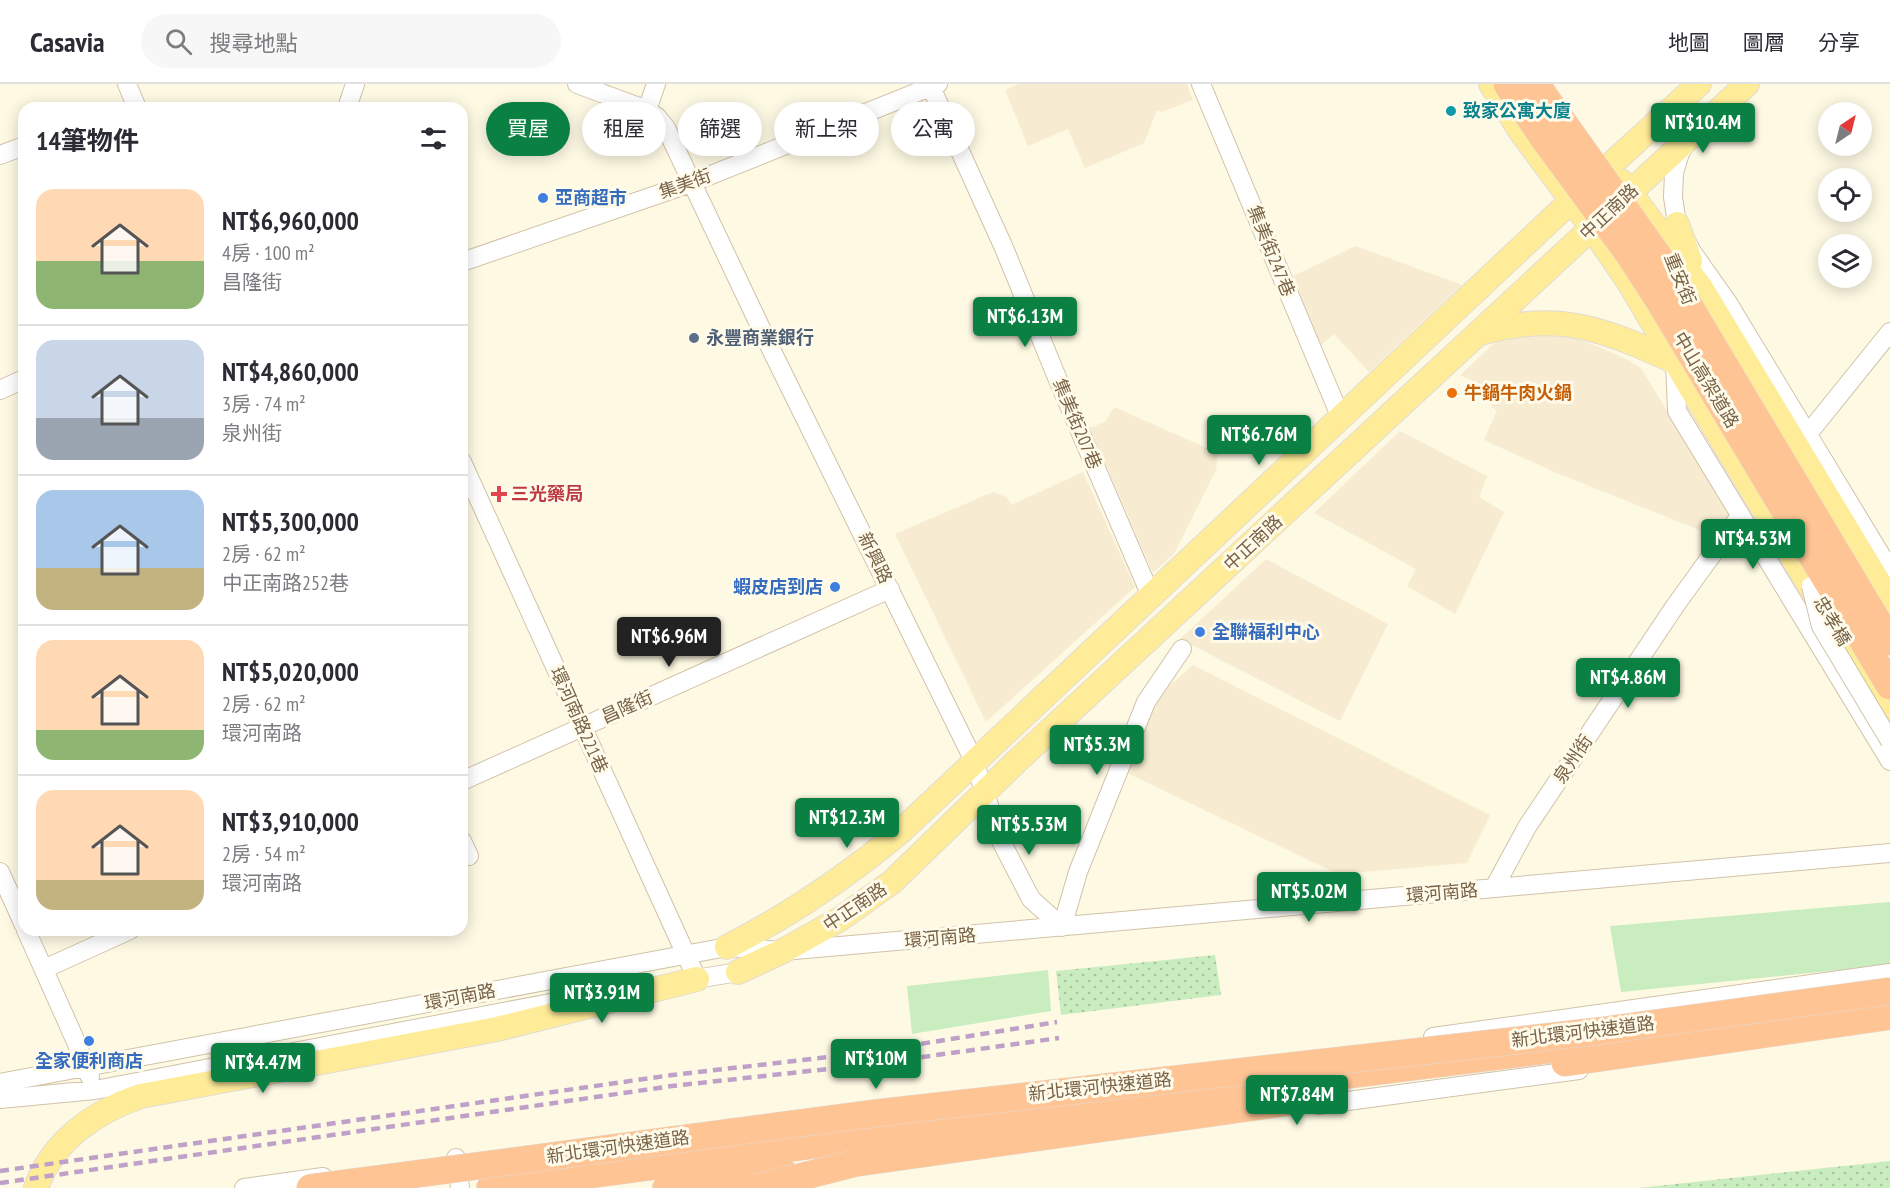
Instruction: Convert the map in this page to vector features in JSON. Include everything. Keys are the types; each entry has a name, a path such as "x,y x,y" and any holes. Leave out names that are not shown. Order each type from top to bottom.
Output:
{"highway":[{"name":"中山高架道路","path":"1507,84 1544,139 1592,201 1661,304 1890,686"},
{"name":"中山高架道路","path":"1536,84 1664,264 1890,642"},
{"name":"新北環河快速道路","path":"310,1188 877,1113 1599,1031 1890,991"},
{"path":"490,1188 1188,1095 1507,1056 1890,1003"},
{"name":"新北環河快速道路","path":"666,1188 852,1164 1890,1016"},
{"path":"756,1188 852,1164"}],"main road":[{"name":"重安街","path":"1491,84 1519,129 1630,284 1674,361"},
{"name":"重安街","path":"1552,84 1630,193 1670,231"},
{"name":"中正南路","path":"727,947 818,896 900,832 1572,200 1699,84"},
{"name":"中正南路","path":"738,972 783,951 840,919 892,882 985,792 1747,84"},
{"path":"1670,231 1701,288 1890,602"},
{"path":"1478,333 1513,324 1543,322 1575,325 1608,332 1674,361"},
{"name":"忠孝橋","path":"1674,361 1890,719"},
{"path":"36,1188 40,1177 65,1142 86,1122 124,1101 497,1029 697,979"}],"street":[{"path":"127,84 132,102"},
{"path":"349,102 356,84"},
{"path":"577,84 625,102"},
{"path":"650,102 656,84"},
{"name":"集美街247巷","path":"1201,84 1341,418"},
{"name":"集美街","path":"468,260 691,183 931,85"},
{"name":"集美街207巷","path":"931,85 1004,248 1151,596"},
{"name":"新興路","path":"666,128 974,762 1001,841 1031,899 1062,927"},
{"name":"重安街","path":"1690,137 1680,153 1674,173 1670,231 1703,335 1890,637"},
{"path":"0,155 18,148"},
{"name":"重安街","path":"1670,231 1692,252 1728,303 1890,570"},
{"name":"重安街","path":"1630,284 1667,322 1890,695"},
{"path":"1807,435 1890,332"},
{"name":"重安街","path":"1674,361 1677,411 1740,516 1886,737 1890,762"},
{"path":"0,390 18,382"},
{"name":"環河南路221巷","path":"468,475 697,979"},
{"name":"泉州街","path":"1494,888 1527,826 1680,599 1740,516"},
{"path":"1811,586 1821,626 1886,737"},
{"name":"昌隆街","path":"468,778 890,589"},
{"path":"1062,927 1078,872 1146,702 1182,649"},
{"name":"環河南路","path":"0,1083 727,947 783,951 1890,853"},
{"path":"0,872 18,912"},
{"path":"29,936 95,1090"},
{"path":"44,969 117,936"},
{"name":"環河南路","path":"0,1099 95,1090 619,990 738,972"},
{"path":"244,1188 456,1158 887,1107 1477,1031 1890,973"},
{"path":"698,1188 1437,1090 1890,1025"},
{"path":"456,1158 460,1188"}],"shaded area":[{"path":"1019,84 1187,84 1193,100 1161,112 1157,110 1144,143 1085,168 1068,129 1028,146 1005,90"},
{"path":"1356,246 1462,285 1369,372 1334,334 1320,346 1293,276"},
{"path":"1514,330 1573,337 1604,349 1641,368 1732,517 1717,537 1552,471 1484,440 1497,410 1491,407 1497,392 1460,375 1500,338"},
{"path":"1114,407 1218,453 1216,470 1174,554 1153,573 1090,428 1106,421"},
{"path":"1400,431 1487,476 1479,497 1504,512 1455,614 1407,586 1416,569 1314,513"},
{"path":"1083,472 1135,587 986,722 895,534 993,492 1007,497 1011,505"},
{"path":"1266,559 1388,624 1340,721 1180,639"},
{"path":"1193,665 1490,815 1467,863 1338,874 1125,772 1153,708 1168,687"}],"green space":[{"path":"1890,902 1890,965 1621,992 1610,926"},
{"path":"1215,955 1221,995 1061,1015 1056,971"},
{"path":"1048,970 1051,1011 912,1034 907,986"},
{"path":"1890,1161 1890,1188 1638,1188"}],"railway":[{"path":"0,1171 672,1075 864,1053 1057,1022"},
{"path":"0,1183 672,1086 865,1065 1059,1038"}],"place":[{"name":"致家公寓大廈","path":"1451,111"},
{"name":"亞商超市","path":"543,198"},
{"name":"永豐商業銀行","path":"694,338"},
{"name":"牛鍋牛肉火鍋","path":"1452,393"},
{"name":"三光藥局","path":"499,494"},
{"name":"蝦皮店到店","path":"835,587"},
{"name":"全聯福利中心","path":"1200,632"},
{"name":"全家便利商店","path":"89,1041"}]}
